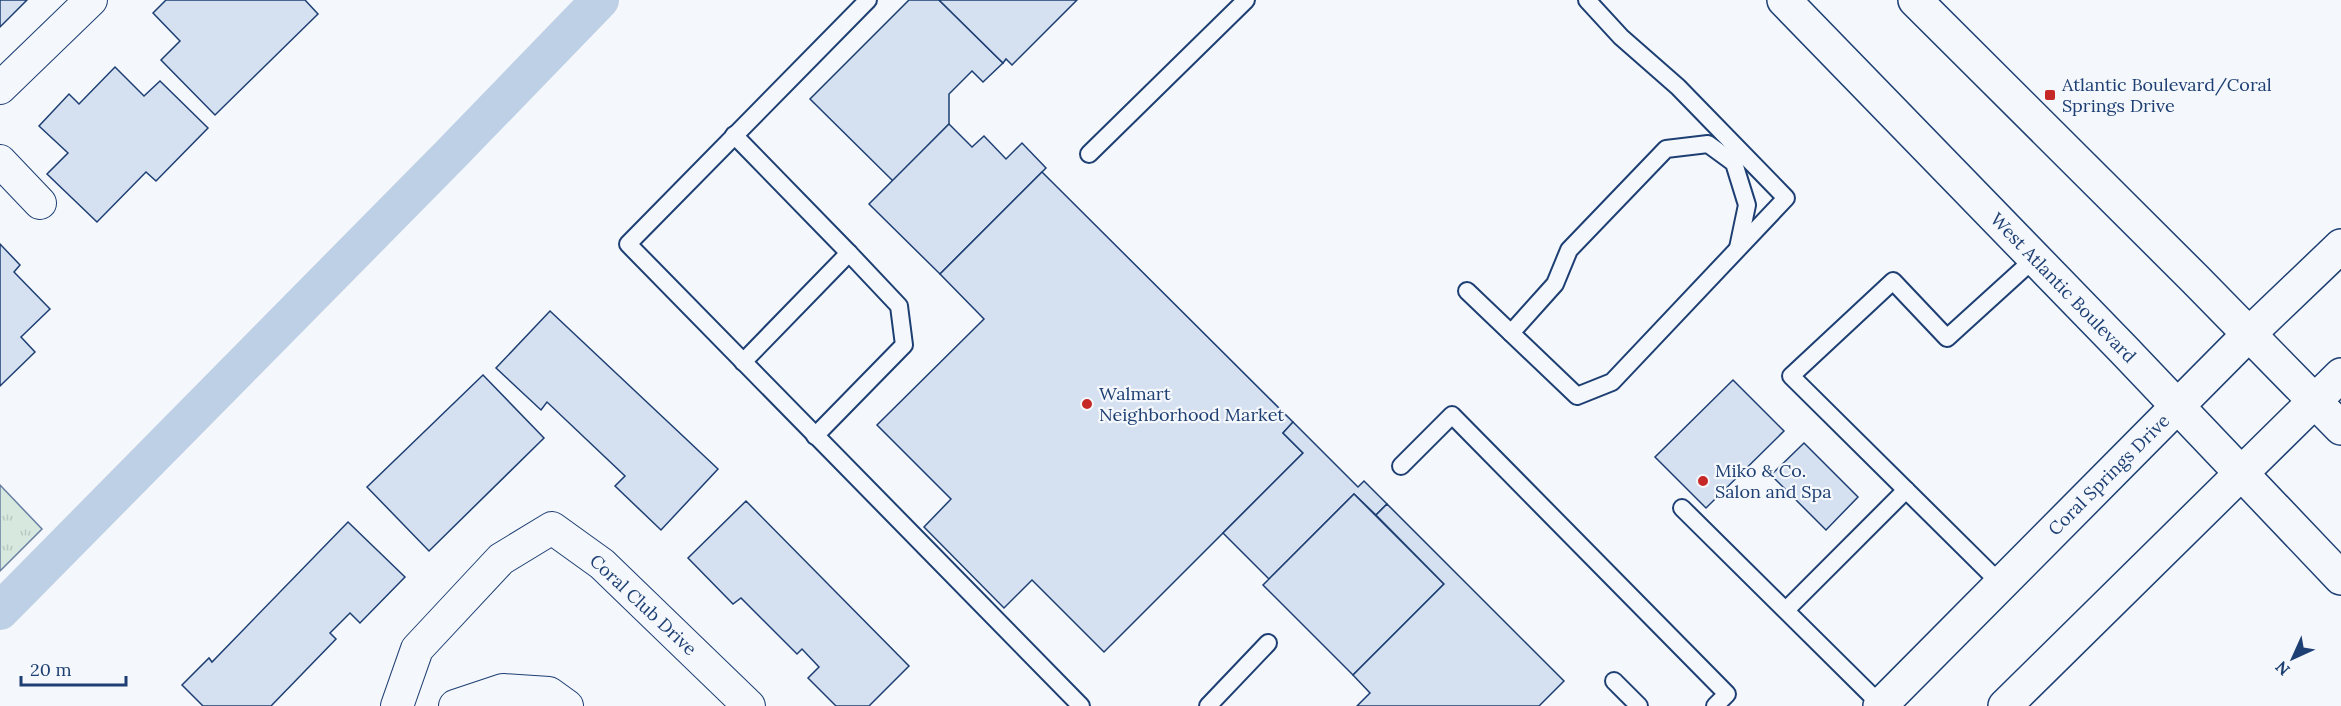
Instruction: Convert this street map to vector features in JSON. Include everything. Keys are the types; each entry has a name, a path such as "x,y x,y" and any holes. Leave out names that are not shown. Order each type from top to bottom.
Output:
{"main road":[{"name":"West Atlantic Boulevard","path":"1784,0 2178,406 2341,578"},
{"path":"1915,0 2341,428"},
{"name":"Coral Springs Drive","path":"1881,705 2249,334 2341,246"},
{"path":"2005,706 2341,375"}],"street":[{"path":"0,88 91,0"},
{"path":"0,161 40,203"},
{"name":"Coral Club Drive","path":"396,706 417,649 501,559 552,528 602,564 749,706"},
{"path":"455,706 503,690 549,693 567,706"}],"lane":[{"path":"868,0 628,244 1082,706"},
{"path":"1089,154 1246,0"},
{"path":"1467,291 1577,396 1612,382 1786,198 1678,87 1621,37 1587,0"},
{"path":"734,135 899,306 904,345 815,436"},
{"path":"1511,333 1555,284 1569,250 1666,149 1708,144 1734,164 1747,205 1738,249"},
{"path":"743,362 849,252"},
{"path":"2001,584 1791,376 1893,281 1947,338 2034,259"},
{"path":"1401,466 1452,415 1727,694 1715,706"},
{"path":"1786,610 1906,490"},
{"path":"1682,508 1881,705"},
{"path":"1208,706 1268,643"},
{"path":"1614,681 1639,706"}],"green space":[{"path":"0,485 42,529 0,571"}],"building":[{"path":"0,0 27,0 0,27"},
{"path":"166,0 305,0 318,14 215,115 161,60 180,41 153,13"},
{"path":"909,0 939,0 1003,63 983,82 972,71 949,94 949,124 893,181 810,99"},
{"path":"939,0 1077,0 1012,65 1006,59 1003,63"},
{"path":"115,67 144,96 160,81 208,128 156,181 146,172 97,222 47,174 68,153 39,126 69,94 79,104"},
{"path":"949,124 972,147 984,136 1006,159 1022,143 1046,168 940,274 869,204"},
{"name":"Walmart Neighborhood Market","path":"1042,172 1293,422 1283,433 1303,453 1104,652 1032,580 1004,608 924,527 951,499 877,425 984,319 940,274"},
{"path":"0,244 20,265 14,272 50,309 21,337 35,352 0,386"},
{"path":"550,311 718,469 661,530 615,486 625,476 547,402 541,410 496,368"},
{"path":"483,375 544,438 429,551 367,487"},
{"path":"1733,380 1784,431 1706,508 1655,457"},
{"path":"1293,422 1358,487 1364,481 1387,504 1376,515 1354,494 1269,579 1223,533 1303,453 1283,433"},
{"path":"1804,443 1858,497 1826,530 1771,475"},
{"path":"1354,494 1444,584 1353,675 1263,585"},
{"path":"746,501 909,666 869,706 836,706 808,678 819,667 802,649 797,654 741,598 733,604 688,558"},
{"path":"1387,504 1564,681 1539,706 1357,706 1370,693 1353,675 1444,584 1376,515"},
{"path":"348,522 405,577 360,623 350,613 330,633 336,639 271,706 203,706 182,685 209,658 212,662"}],"waterway":[{"path":"0,611 600,0"}],"place":[{"name":"Atlantic Boulevard/Coral Springs Drive","path":"2050,95"},
{"name":"Walmart Neighborhood Market","path":"1087,404"},
{"name":"Miko & Co. Salon and Spa","path":"1703,481"}]}
